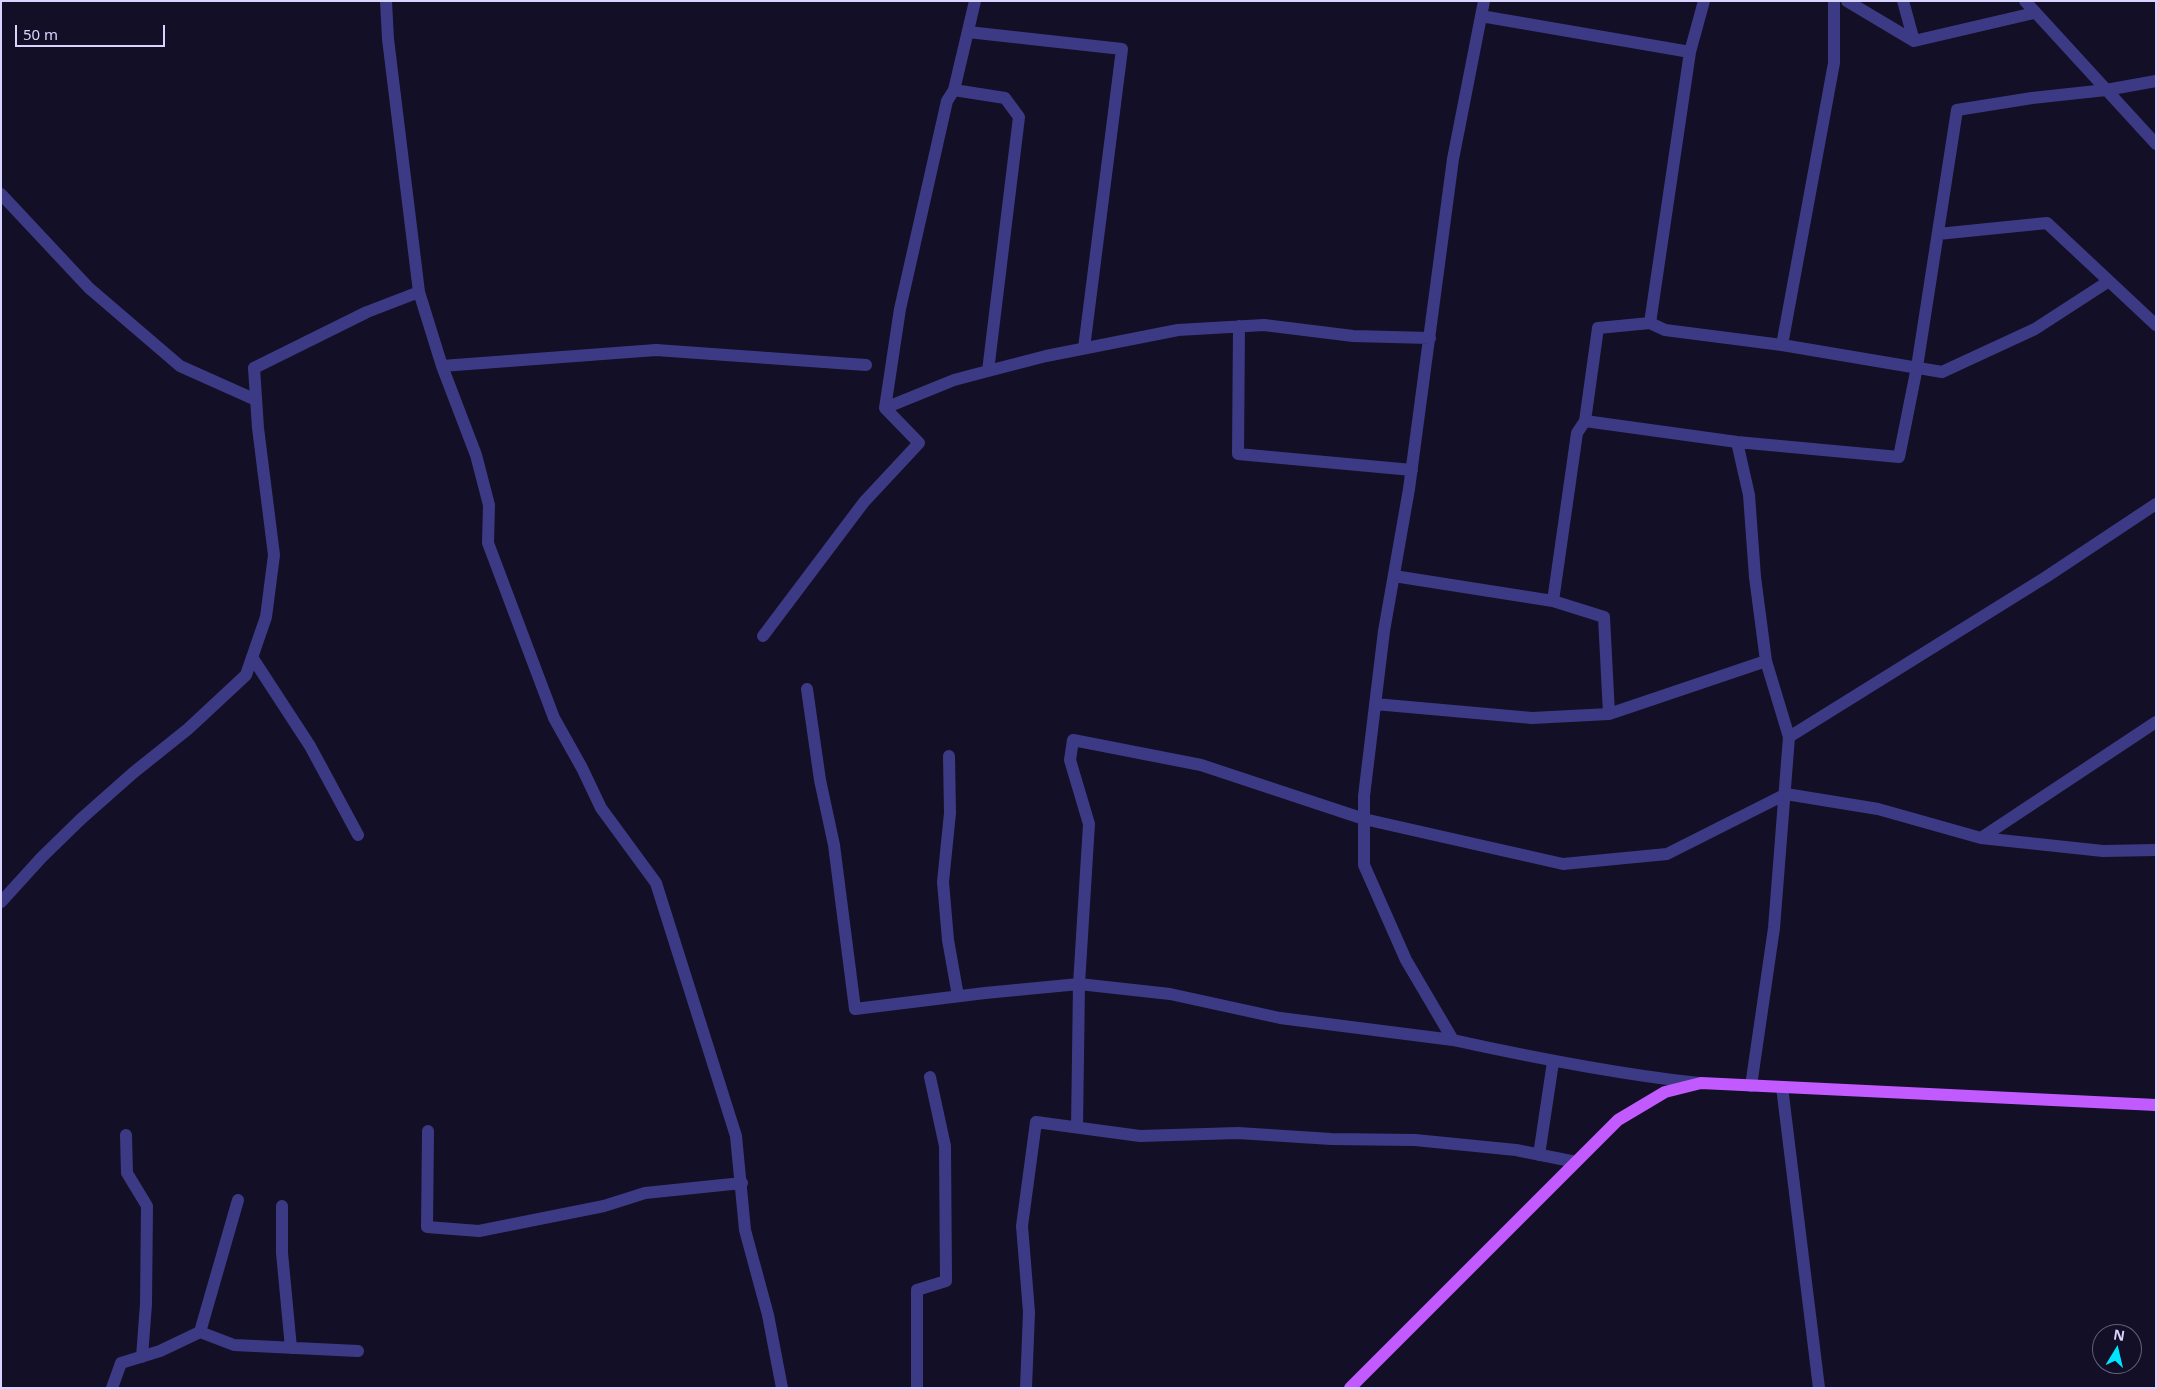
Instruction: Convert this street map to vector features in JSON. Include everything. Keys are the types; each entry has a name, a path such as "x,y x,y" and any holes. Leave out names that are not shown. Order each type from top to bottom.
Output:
{"main road":[{"path":"1350,1388 1618,1120 1665,1092 1701,1083 2156,1105"}],"street":[{"path":"386,1 388,39 419,292 442,366 476,456 489,506 488,543 554,718 582,768 601,808 656,883 736,1136 742,1182 745,1230 768,1315 782,1388"},
{"path":"885,408 900,309 947,101 954,90 975,1"},
{"path":"1453,1040 1406,960 1364,865 1364,796 1384,631 1412,470 1453,159 1484,1"},
{"path":"1650,323 1690,52 1704,1"},
{"path":"1782,345 1834,63 1834,1"},
{"path":"1847,1 1914,41 2034,13"},
{"path":"1903,1 1914,41"},
{"path":"2025,1 2156,144"},
{"path":"1481,16 1690,52"},
{"path":"968,32 1122,49 1084,348"},
{"path":"1585,420 1737,442 1899,457 1917,367 1957,110 2032,98 2106,90 2156,81"},
{"path":"954,90 1005,98 1019,117 988,371"},
{"path":"1,194 89,288 180,366 256,400"},
{"path":"1938,234 2047,223 2156,325"},
{"path":"1553,601 1577,433 1585,420 1598,328 1650,323 1665,330 1782,345 1942,372 2035,329 2109,281"},
{"path":"1,902 42,857 81,819 133,773 188,729 246,675 266,617 274,555 254,368 367,312 419,292"},
{"path":"885,408 954,380 1084,348 1178,330 1264,324 1353,336 1430,338"},
{"path":"1239,326 1238,454 1412,470"},
{"path":"442,366 656,350 866,365"},
{"path":"763,636 864,502 919,444 885,408"},
{"path":"1737,442 1749,496 1755,577 1766,661 1790,737 1774,928 1751,1086"},
{"path":"1790,737 2046,576 2156,504"},
{"path":"1394,576 1553,601 1604,617 1609,714"},
{"path":"252,657 310,746 358,835"},
{"path":"1375,704 1532,718 1609,714 1766,661"},
{"path":"807,689 820,780 840,884 855,1010 958,996 1079,984 1170,994 1280,1018 1453,1040 1553,1062 1636,1076 1701,1083"},
{"path":"1981,838 2156,722"},
{"path":"1077,1127 1079,984 1089,824 1070,760 1073,740 1201,765 1364,819 1563,864 1667,854 1786,794 1878,809 1981,838 2103,851 2156,850"},
{"path":"948,756 950,813 943,882 948,940 958,996"},
{"path":"1540,1154 1553,1062"},
{"path":"917,1388 918,1290 946,1281 945,1146 930,1077"},
{"path":"1782,1087 1819,1388"},
{"path":"1026,1388 1029,1312 1022,1226 1036,1122 1140,1136 1238,1134 1331,1139 1415,1140 1516,1150 1576,1162"},
{"path":"428,1131 427,1227 479,1231 604,1206 645,1193 742,1182"},
{"path":"126,1135 127,1173 147,1206 146,1304 142,1357"},
{"path":"200,1332 238,1200"},
{"path":"282,1206 282,1253 291,1348"},
{"path":"112,1388 121,1363 160,1351 200,1332 234,1345 358,1351"}]}
